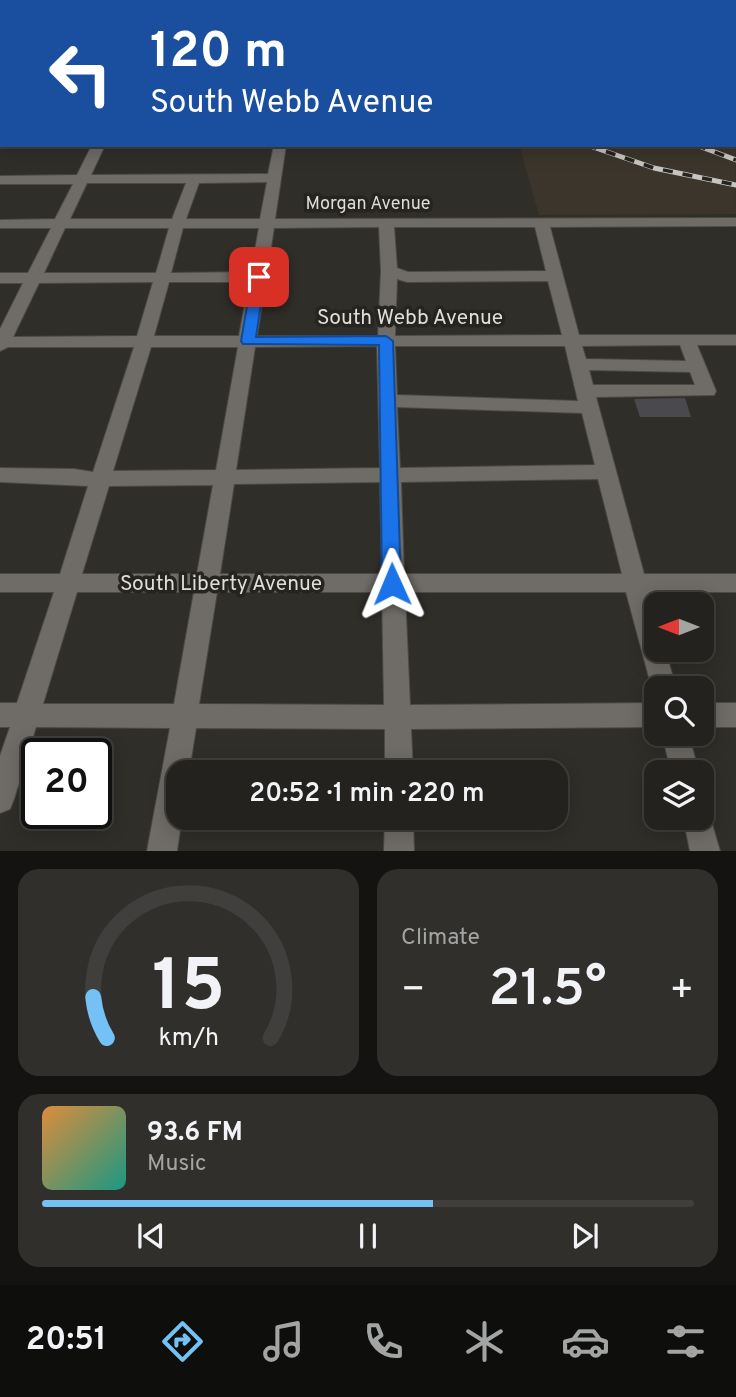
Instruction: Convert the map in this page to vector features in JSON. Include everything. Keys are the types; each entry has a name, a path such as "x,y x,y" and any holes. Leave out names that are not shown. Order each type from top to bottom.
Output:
{"street":[{"path":"1,343 98,147"},
{"path":"162,851 280,147"},
{"path":"0,180 193,181 275,178"},
{"path":"0,799 145,342 177,225 193,181"},
{"path":"541,222 660,676"},
{"name":"Morgan Avenue","path":"0,224 736,222"},
{"path":"389,271 387,401 399,760"},
{"path":"0,278 259,277"},
{"path":"387,401 586,399 707,391 686,340"},
{"name":"South Webb Avenue","path":"1,343 736,340"},
{"path":"578,365 697,366"},
{"path":"0,475 101,478 605,472"},
{"name":"South Liberty Avenue","path":"0,583 736,583"},
{"path":"0,715 644,715"},
{"path":"714,715 736,715"},
{"path":"399,830 399,851"},
{"path":"699,830 705,851"}],"lane":[{"path":"386,223 389,271 407,277 555,276"}],"shaded area":[{"path":"520,147 735,147 736,214 539,215"}],"building":[{"path":"685,398 691,417 640,417 634,399"}],"railway":[{"path":"593,147 654,168 736,185"},
{"path":"701,147 736,160"}],"route":[{"path":"259,277 248,341 386,341 392,584"}]}
